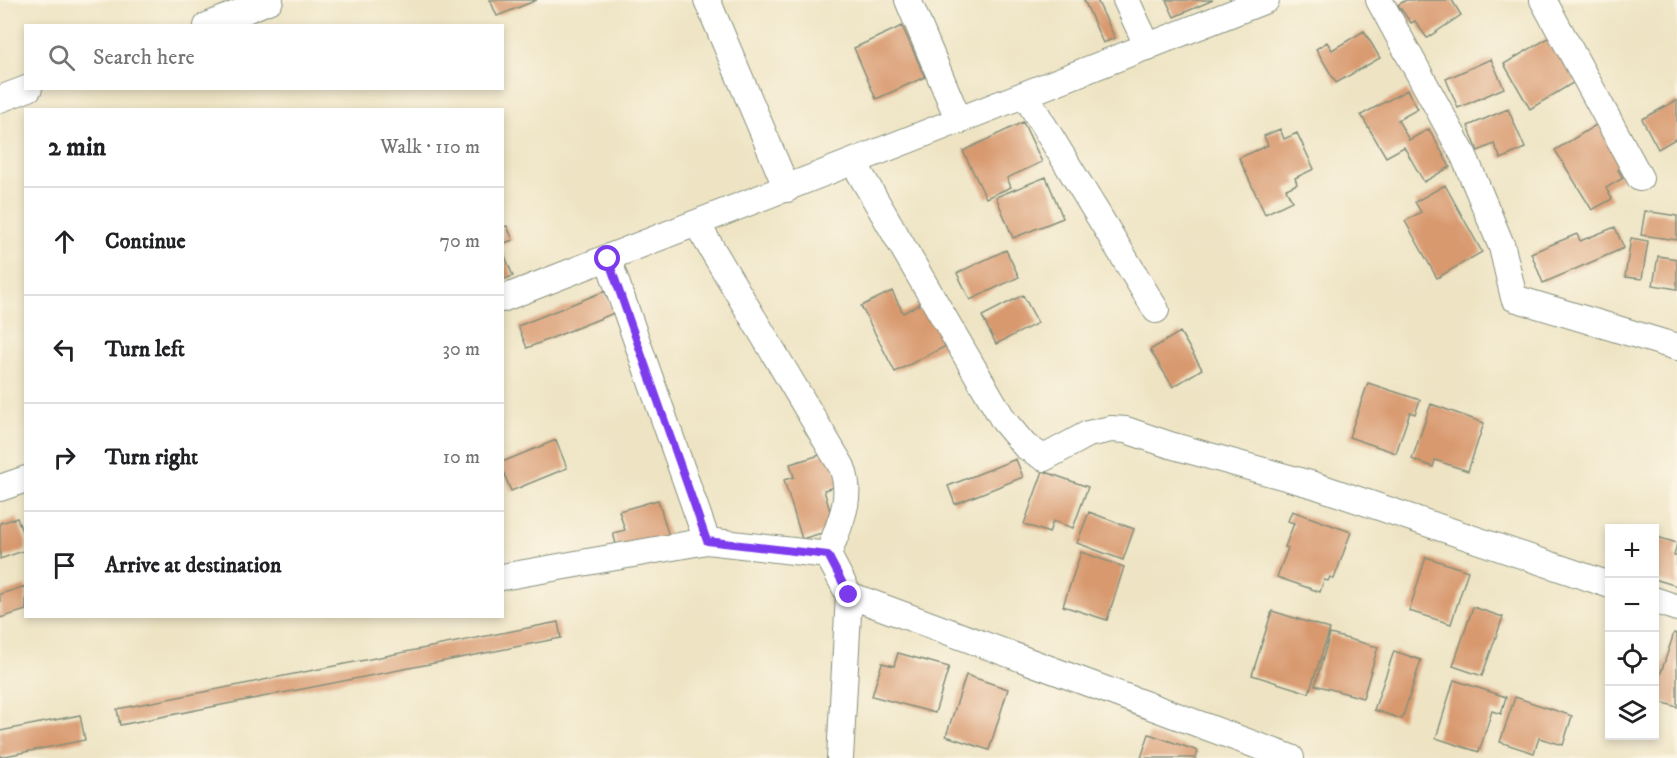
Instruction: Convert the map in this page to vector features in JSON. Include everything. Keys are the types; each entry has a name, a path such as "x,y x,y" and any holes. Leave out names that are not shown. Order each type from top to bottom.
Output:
{"street":[{"path":"212,24 270,0"},
{"path":"707,0 787,189"},
{"path":"908,0 959,121"},
{"path":"1126,0 1148,46"},
{"path":"504,298 1266,0"},
{"path":"1379,0 1464,156 1502,246 1514,298 1677,347"},
{"path":"1543,0 1640,178"},
{"path":"0,99 24,90"},
{"path":"1025,95 1156,310"},
{"path":"854,162 1004,421 1025,446 1044,458 1088,434 1111,429 1126,430 1170,445 1314,485 1605,583"},
{"path":"697,224 842,467 847,483 847,500 828,555 849,595 840,758"},
{"path":"608,259 707,541"},
{"path":"0,488 24,480"},
{"path":"504,577 707,541 828,555"},
{"path":"849,595 1291,758"},
{"path":"1659,602 1677,608"}],"building":[{"path":"490,0 537,0 497,16"},
{"path":"1084,0 1097,0 1115,38 1103,43"},
{"path":"1166,0 1213,0 1174,17"},
{"path":"1406,0 1452,0 1461,15 1427,38 1415,21 1411,23 1398,5"},
{"path":"902,26 925,77 876,99 854,48"},
{"path":"1364,31 1380,58 1336,83 1316,49 1327,42 1332,50"},
{"path":"1550,37 1576,81 1530,109 1504,64"},
{"path":"1491,59 1504,88 1458,108 1446,79"},
{"path":"1407,90 1418,109 1398,120 1409,140 1429,129 1450,167 1424,182 1404,147 1386,157 1361,115"},
{"path":"1677,100 1677,138 1658,149 1642,119"},
{"path":"1508,109 1525,148 1501,159 1494,144 1478,151 1468,126"},
{"path":"1023,122 1042,162 1007,178 1011,187 986,198 963,151"},
{"path":"1599,123 1625,166 1618,170 1623,178 1606,188 1612,199 1592,210 1555,150"},
{"path":"1280,129 1284,139 1297,133 1314,169 1295,178 1297,184 1286,189 1292,201 1265,214 1239,158 1268,145 1264,136"},
{"path":"1046,177 1063,218 1013,238 996,197"},
{"path":"1445,185 1482,252 1437,278 1405,221 1421,212 1415,202"},
{"path":"1645,211 1677,216 1677,240 1641,235"},
{"path":"507,226 513,240 504,243 504,227"},
{"path":"1615,227 1624,248 1543,283 1531,253 1577,234 1580,241"},
{"path":"1631,238 1648,241 1642,279 1625,277"},
{"path":"1006,250 1019,277 970,300 957,273"},
{"path":"504,254 513,276 504,279"},
{"path":"1658,256 1677,259 1677,289 1653,285"},
{"path":"605,291 614,313 527,348 518,326"},
{"path":"892,291 903,313 928,300 950,344 895,372 861,306"},
{"path":"1023,295 1038,323 996,344 982,316"},
{"path":"1180,332 1202,369 1173,387 1150,350"},
{"path":"1368,383 1420,400 1415,414 1410,412 1396,453 1349,437"},
{"path":"1431,404 1484,423 1468,471 1435,460 1433,467 1412,459"},
{"path":"556,440 567,468 511,491 504,474 504,461"},
{"path":"830,452 841,485 824,490 835,529 802,539 784,480 794,477 790,464"},
{"path":"1016,459 1023,477 955,504 948,486"},
{"path":"1043,471 1088,487 1073,528 1053,521 1049,533 1024,524"},
{"path":"658,500 670,540 619,555 613,533 625,530 619,511"},
{"path":"1292,511 1351,532 1334,579 1330,577 1328,581 1324,580 1320,592 1277,577 1294,523 1288,521"},
{"path":"1089,512 1134,529 1123,560 1077,543"},
{"path":"17,518 24,537 24,551 0,559 0,523"},
{"path":"1659,538 1677,543 1674,556 1677,556 1677,586 1659,581"},
{"path":"1081,552 1124,567 1107,620 1063,606"},
{"path":"1426,557 1468,571 1451,624 1409,611"},
{"path":"24,587 24,611 0,618 0,594"},
{"path":"1473,607 1503,617 1482,676 1453,666"},
{"path":"1272,611 1330,629 1309,693 1252,675"},
{"path":"558,622 561,638 120,725 117,709"},
{"path":"1674,633 1677,634 1677,707 1659,702 1659,679"},
{"path":"1330,634 1378,647 1363,698 1315,685"},
{"path":"1394,651 1421,660 1402,719 1374,710"},
{"path":"898,653 949,667 935,713 872,696 882,663 894,666"},
{"path":"966,675 1008,689 989,750 946,736"},
{"path":"1454,680 1506,697 1501,714 1492,711 1479,752 1436,738"},
{"path":"1515,697 1572,716 1563,745 1539,738 1534,753 1500,742"},
{"path":"80,715 85,740 0,757 0,731"},
{"path":"1149,734 1198,751 1196,758 1141,758"}],"route":[{"path":"608,259 707,541 828,555 849,595"}]}
